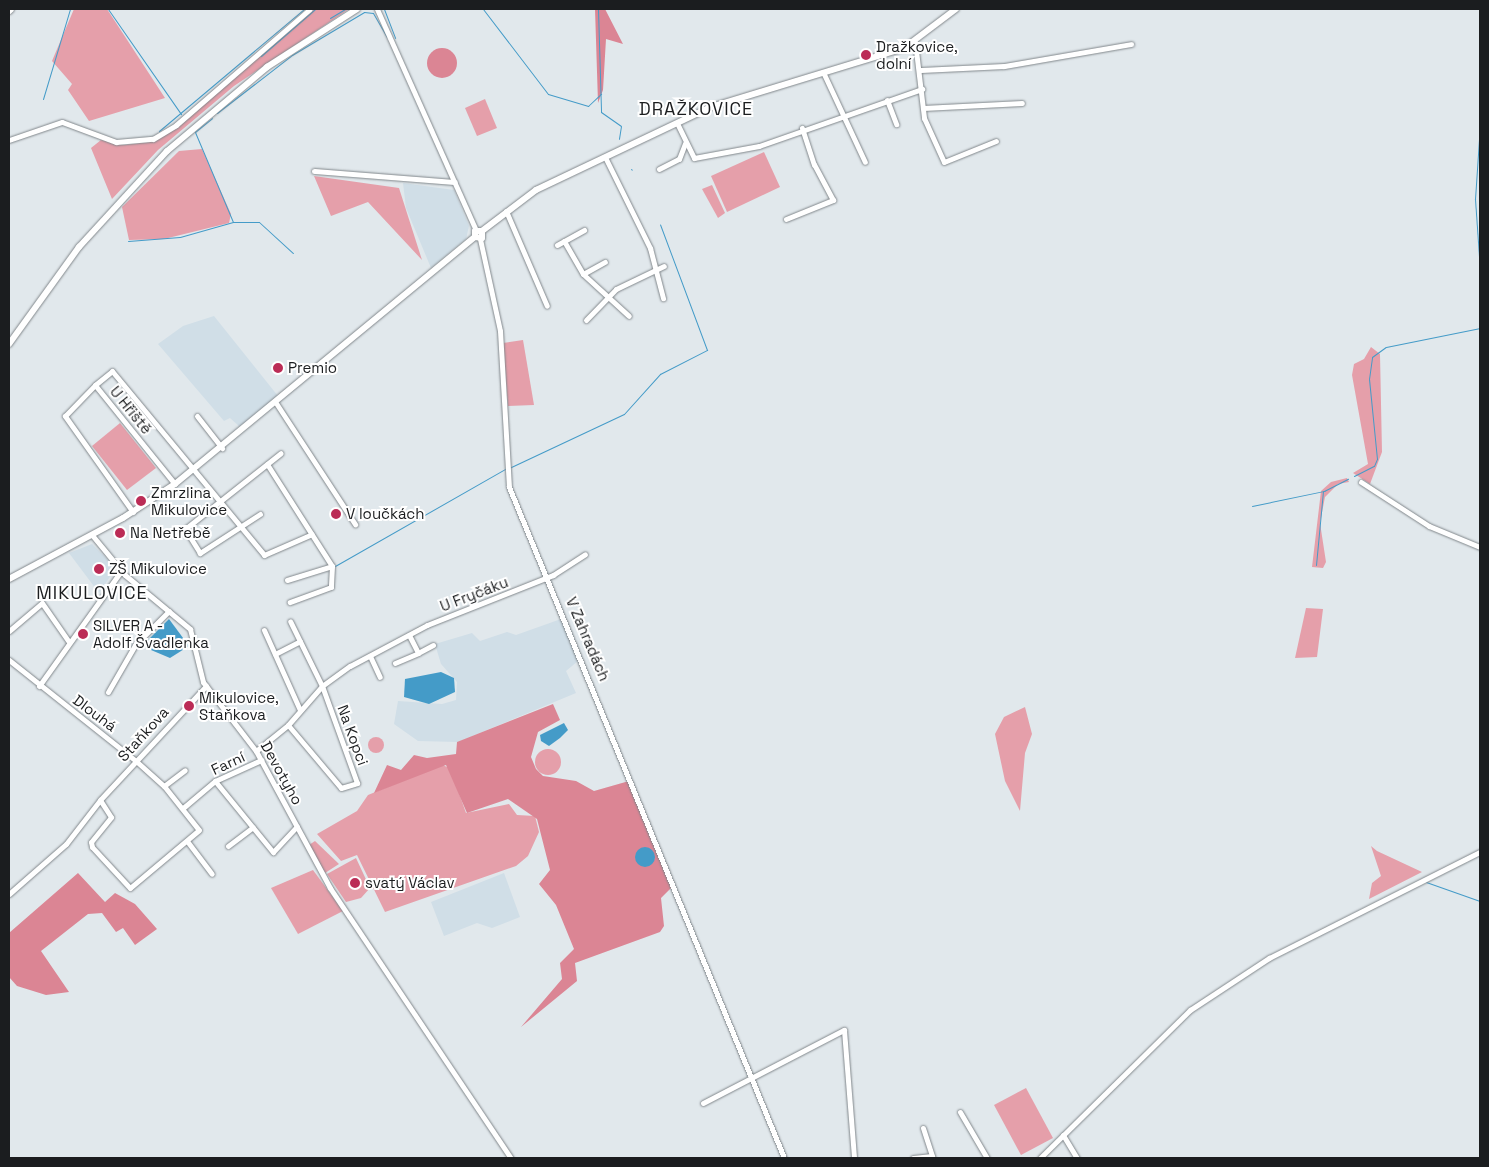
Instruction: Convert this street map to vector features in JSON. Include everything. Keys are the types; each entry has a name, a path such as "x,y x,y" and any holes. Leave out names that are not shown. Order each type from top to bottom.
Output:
{"main road":[{"path":"9,344 97,225 167,151 256,75 357,9"},
{"path":"9,579 133,512 194,470 506,211 536,190 730,99 823,72 915,42 956,9"}],"street":[{"path":"9,140 62,122 116,142 153,139 176,125 310,9"},
{"name":"V Zahradách","path":"378,9 478,235 500,331 506,470 753,1077 784,1158"},
{"path":"915,42 921,70 923,108 944,162 996,141"},
{"path":"921,70 1004,66 1131,44"},
{"path":"823,72 865,162"},
{"path":"677,123 694,158 759,146 842,114 922,89"},
{"path":"887,100 896,124"},
{"path":"923,108 1022,104"},
{"path":"786,219 833,200 814,165 802,128"},
{"path":"659,169 679,159 686,143"},
{"path":"605,157 649,245 653,270 664,298"},
{"path":"314,171 455,182"},
{"path":"506,211 547,306"},
{"path":"557,245 584,230"},
{"path":"564,241 583,274 629,316"},
{"path":"583,274 605,262"},
{"path":"586,320 608,296 653,270 664,266"},
{"path":"95,385 112,371 194,470 218,504 241,526 264,555 312,534"},
{"name":"U Hřiště","path":"133,512 65,416 95,385 175,484"},
{"path":"276,403 355,524"},
{"path":"197,416 222,448"},
{"path":"260,514 200,553 185,527 218,504 281,453"},
{"path":"268,464 332,566 331,587 290,602"},
{"path":"1360,482 1429,526 1480,547"},
{"name":"Devotyho","path":"92,535 122,571 169,611 195,638 198,669 206,686 256,751 330,888 511,1158"},
{"name":"U Fryčáku","path":"322,686 370,656 409,635 548,577 585,554"},
{"path":"287,580 332,566"},
{"path":"39,686 122,571"},
{"path":"9,631 42,603 69,642"},
{"path":"108,692 136,645 169,611"},
{"name":"Na Kopci","path":"288,725 341,788 357,783 322,686 290,621"},
{"path":"264,630 300,710"},
{"path":"409,635 418,652"},
{"path":"275,654 300,641"},
{"path":"395,663 433,645"},
{"path":"370,656 380,677"},
{"name":"Dlouhá","path":"9,660 39,686 136,761 164,786 199,828 130,888 92,846 91,842 111,817 100,800"},
{"name":"Staňkova","path":"9,894 66,844 100,800 206,686"},
{"path":"256,751 288,725 322,686"},
{"name":"Farní","path":"183,808 215,781 261,760"},
{"path":"164,786 185,770"},
{"path":"215,781 273,852 297,826"},
{"path":"357,783 359,790"},
{"path":"228,846 253,827"},
{"path":"186,841 212,874"},
{"path":"1040,1158 1190,1010 1269,958 1480,852"},
{"path":"703,1103 846,1032 854,1158"},
{"path":"960,1112 986,1158"},
{"path":"913,1158 932,1157 923,1128"},
{"path":"1063,1134 1077,1158"}],"shaded area":[{"path":"74,9 107,9 165,98 89,121 68,90 72,84 52,61"},
{"path":"313,9 349,9 234,86 158,150 112,199 91,148 101,140 124,145 148,142 170,132"},
{"path":"595,9 605,9 623,44 606,39 603,90 598,103"},
{"path":"442,48 453,52 457,63 453,74 442,78 431,74 427,63 431,52"},
{"path":"485,99 497,128 477,136 465,108"},
{"path":"202,149 231,214 229,223 164,239 129,240 122,207 179,151"},
{"path":"764,152 780,187 727,212 711,176"},
{"path":"314,176 399,188 422,260 368,202 331,216"},
{"path":"403,183 454,190 469,226 466,239 431,268 406,208"},
{"path":"712,185 725,213 718,218 702,189"},
{"path":"214,316 278,396 240,427 230,418 224,421 158,344 183,326"},
{"path":"523,340 534,405 508,406 503,343"},
{"path":"1371,347 1380,354 1382,452 1370,484 1353,473 1368,464 1352,375 1354,364 1364,359"},
{"path":"120,423 156,468 127,490 92,446"},
{"path":"1347,478 1349,482 1338,484 1325,497 1320,523 1326,562 1323,568 1312,567 1321,491 1331,482"},
{"name":"ZŠ Mikulovice","path":"92,544 116,568 99,593 69,553"},
{"path":"1306,608 1323,609 1317,657 1295,658"},
{"path":"561,619 578,661 566,671 576,693 458,742 418,741 394,724 398,701 442,704 456,700 457,682 441,664 435,644 472,633 480,641 507,632 516,635"},
{"path":"553,704 560,720 538,732 531,757 536,769 543,776 576,781 594,791 629,781 672,887 661,898 664,926 660,932 575,963 577,981 521,1027 562,979 560,963 574,949 556,905 539,884 550,870 537,819 508,799 467,813 446,765 374,793 387,765 401,770 414,755 427,758 456,754 457,742"},
{"path":"1025,707 1032,734 1025,753 1020,811 1005,781 995,734 1004,717"},
{"path":"373,737 379,737 384,742 382,751 373,753 368,748 368,742"},
{"path":"548,749 557,753 561,762 557,771 548,775 539,771 535,762 539,753"},
{"path":"442,765 450,768 466,813 509,804 517,815 535,816 539,832 528,856 516,866 385,912 357,855 341,861 317,834 357,811 368,795"},
{"path":"315,841 339,864 325,873 309,845"},
{"path":"1371,846 1377,851 1422,872 1369,899 1372,883 1381,876"},
{"path":"356,858 370,888 361,898 346,902 327,874"},
{"path":"313,870 343,911 298,934 271,888"},
{"path":"78,873 105,902 115,893 135,904 157,929 135,945 123,928 116,932 102,913 88,914 41,951 69,992 46,995 17,986 9,977 9,933"},
{"path":"504,873 520,917 492,928 477,923 444,936 431,902"},
{"path":"1026,1088 1053,1138 1021,1155 994,1105"}],"water":[{"path":"169,619 189,646 170,658 151,650 147,641"},
{"path":"441,672 454,678 455,692 429,704 404,697 405,679"},
{"path":"564,723 568,730 560,738 549,746 541,741 540,735"},
{"path":"645,847 652,850 655,857 652,864 645,867 638,864 635,857 638,850"}],"waterway":[{"path":"43,99 70,9"},
{"path":"108,9 181,114"},
{"path":"159,131 304,9"},
{"path":"261,56 315,9"},
{"path":"330,18 345,9"},
{"path":"384,9 395,38"},
{"path":"483,9 548,94 588,106 601,94"},
{"path":"598,9 601,112 621,126 619,139"},
{"path":"217,113 292,55 364,12 373,13 387,37"},
{"path":"128,241 180,237 233,222 195,132 212,118"},
{"path":"1480,124 1475,199 1480,270"},
{"path":"233,222 259,222 293,253"},
{"path":"509,468 624,414 660,374 707,350 660,224"},
{"path":"1354,476 1374,466 1377,459 1369,379 1372,357 1386,347 1480,328"},
{"path":"335,566 505,469"},
{"path":"1252,506 1324,491 1348,479"},
{"path":"1316,565 1323,491"},
{"path":"1426,882 1480,901"}],"place":[{"name":"Dražkovice, dolní","path":"866,55"},
{"name":"Premio","path":"278,368"},
{"name":"Zmrzlina Mikulovice","path":"141,501"},
{"name":"V loučkách","path":"336,514"},
{"name":"Na Netřebě","path":"120,533"},
{"name":"ZŠ Mikulovice","path":"99,569"},
{"name":"SILVER A - Adolf Švadlenka","path":"83,634"},
{"name":"Mikulovice, Staňkova","path":"189,706"},
{"name":"svatý Václav","path":"355,883"}],"district":[{"name":"DRAŽKOVICE","path":"696,109"},
{"name":"MIKULOVICE","path":"92,593"}]}
